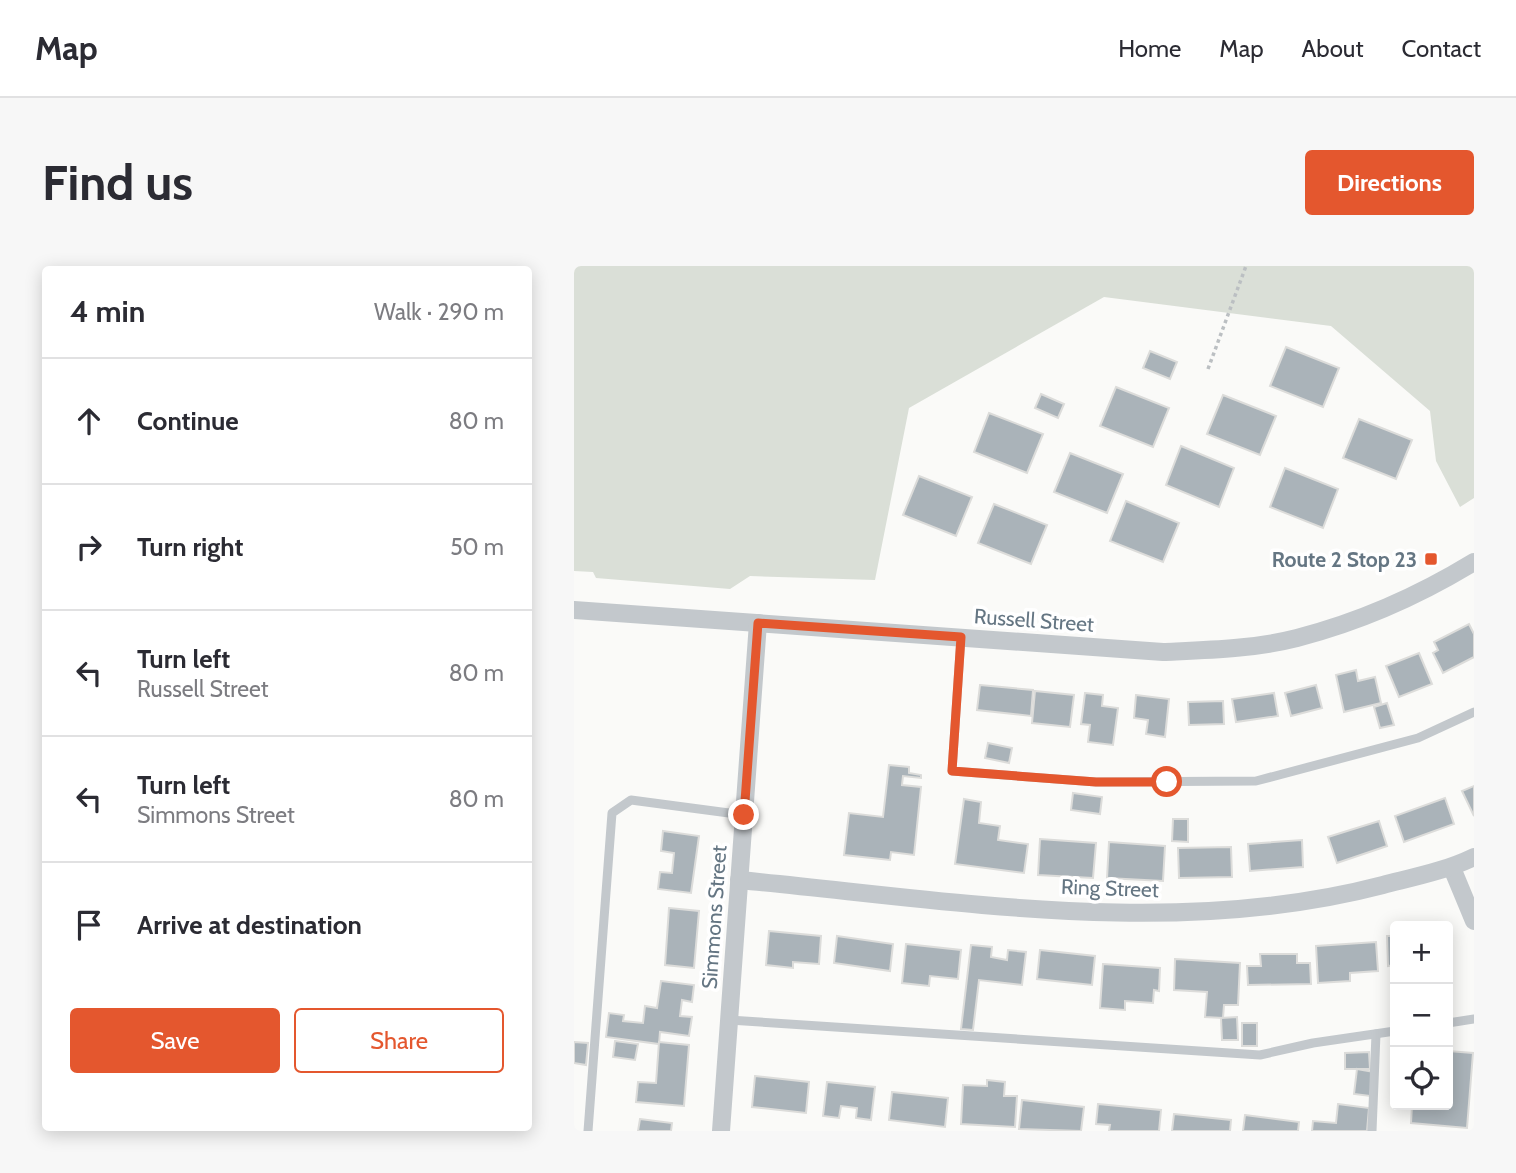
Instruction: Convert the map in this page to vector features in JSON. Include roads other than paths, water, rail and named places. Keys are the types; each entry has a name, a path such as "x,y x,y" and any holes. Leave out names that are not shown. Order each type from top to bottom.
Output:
{"street":[{"name":"Russell Street","path":"574,610 1163,652 1248,646 1296,639 1377,612 1474,562"},
{"name":"Simmons Street","path":"721,1131 758,623"},
{"name":"Ring Street","path":"739,880 1018,906 1136,913 1223,912 1331,899 1452,868 1474,857"},
{"path":"1452,868 1474,921"}],"lane":[{"path":"961,637 952,771 1096,782 1256,780 1418,738 1474,712"},
{"path":"588,1131 612,813 631,800 744,815"},
{"path":"1453,1022 1474,1019"},
{"path":"729,1020 1260,1055 1390,1032"},
{"path":"1372,1131 1376,1034"}],"place":[{"name":"Route 2 Stop 23","path":"1431,559"}]}
